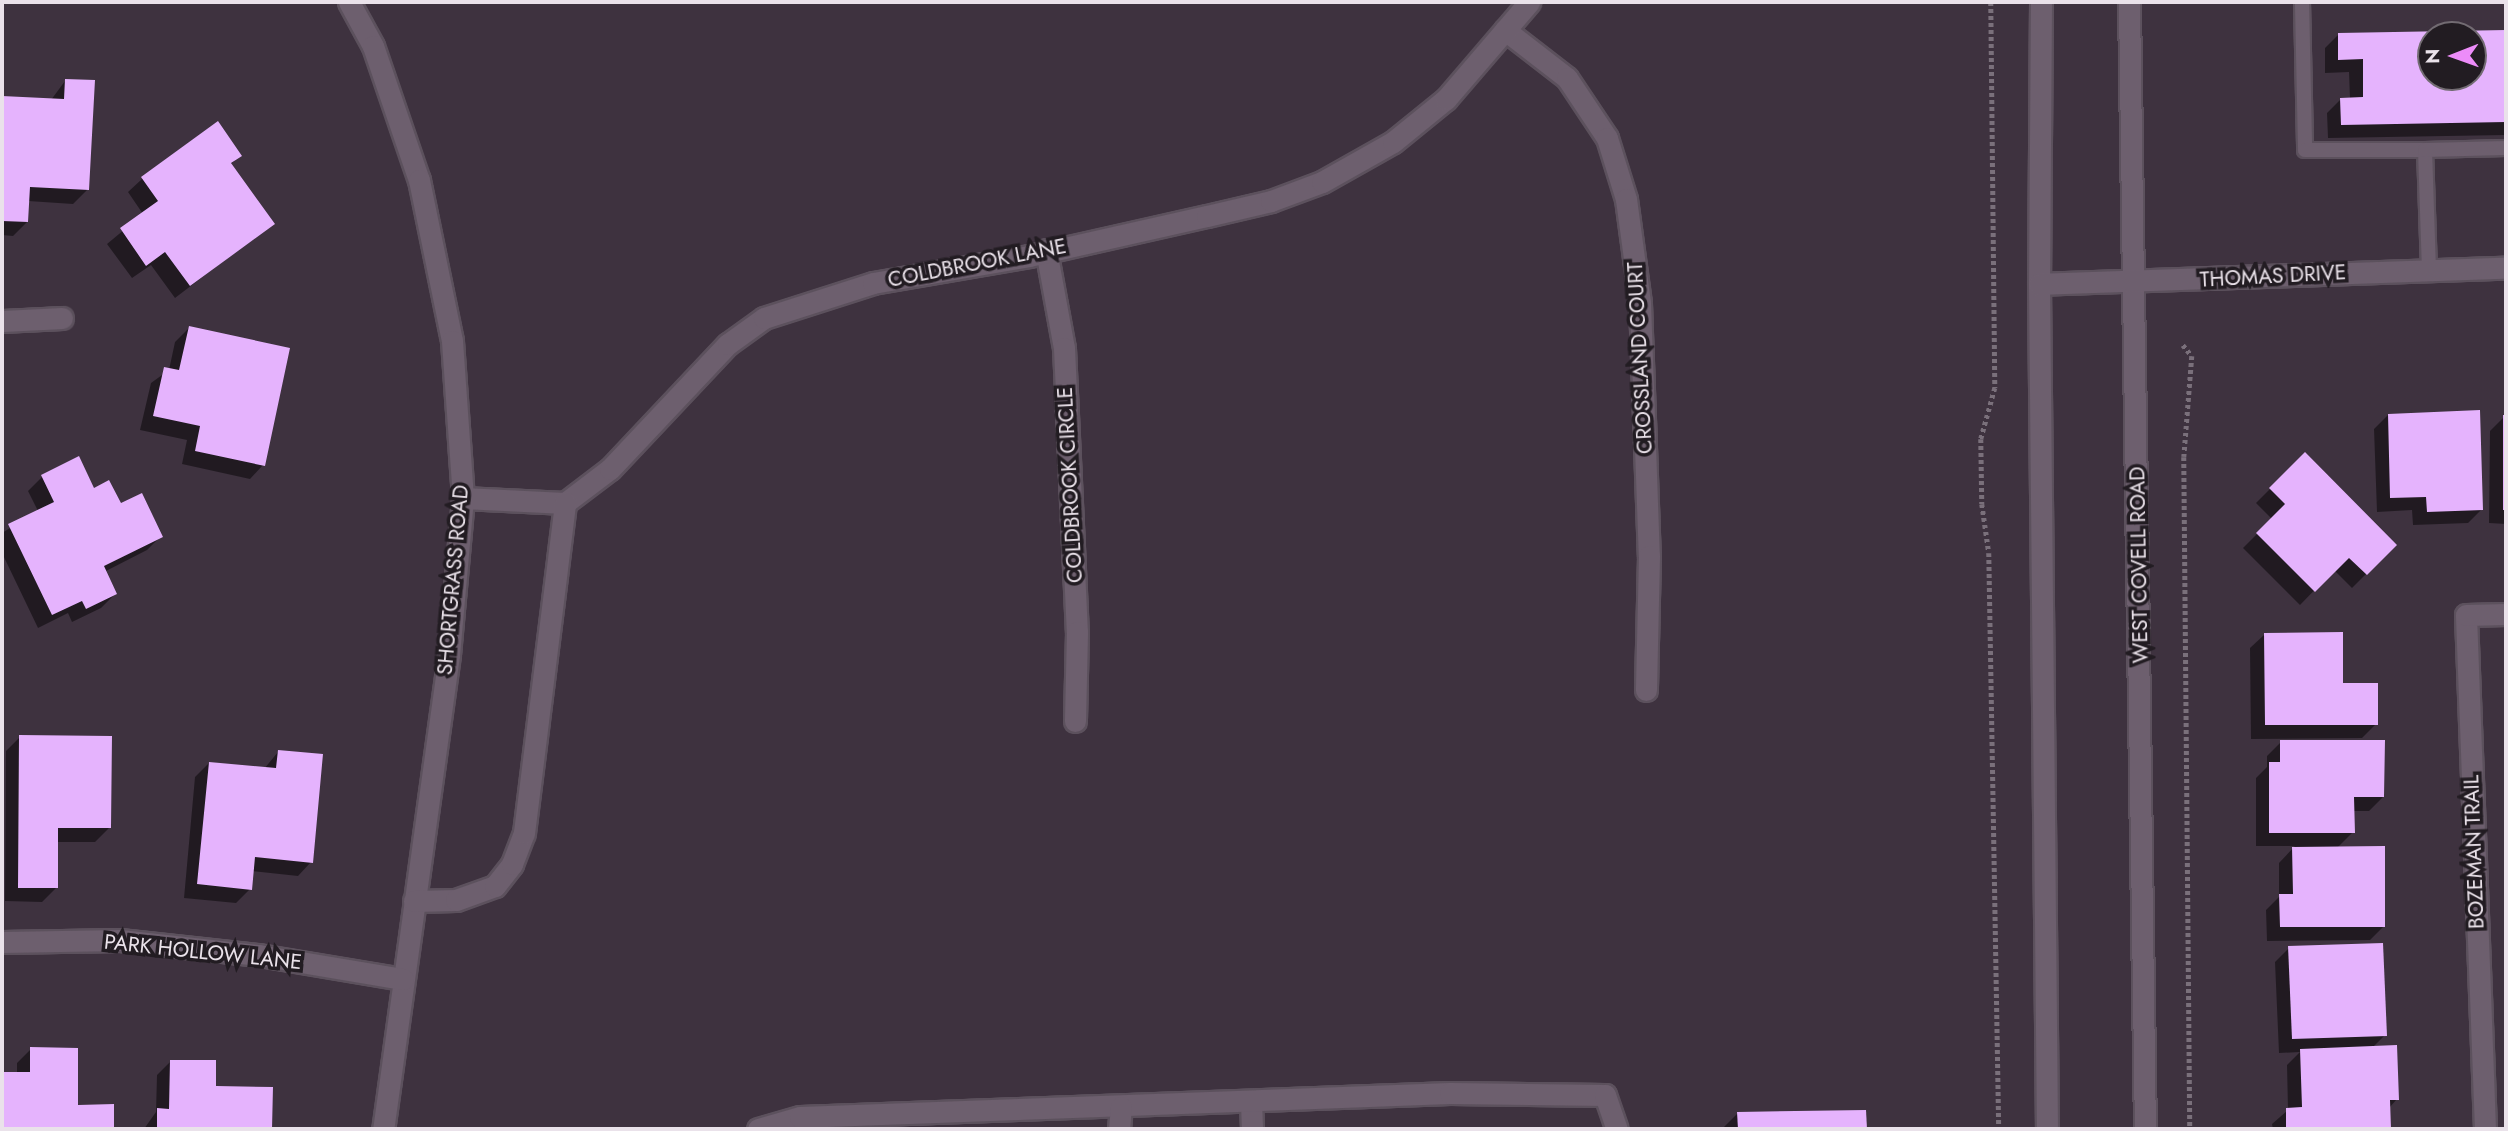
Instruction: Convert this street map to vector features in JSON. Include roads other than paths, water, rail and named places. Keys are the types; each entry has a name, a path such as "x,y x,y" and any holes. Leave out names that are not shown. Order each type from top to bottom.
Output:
{"street":[{"name":"SHORTGRASS ROAD","path":"349,2 373,46 419,180 452,341 463,498 449,655 383,1129"},
{"name":"COLDBROOK LANE","path":"565,503 610,469 728,344 764,318 873,283 1046,250 1271,201 1322,181 1393,142 1446,99 1529,2"},
{"path":"2041,2 2039,284 2047,1129"},
{"name":"WEST COVELL ROAD","path":"2129,2 2136,282 2145,1129"},
{"name":"CROSSLAND COURT","path":"1505,30 1567,78 1607,138 1626,199 1640,303 1649,556 1646,690"},
{"name":"COLDBROOK CIRCLE","path":"1046,250 1064,348 1077,632 1074,721"},
{"name":"THOMAS DRIVE","path":"2039,284 2506,268"},
{"path":"2,321 62,318"},
{"path":"414,901 456,900 495,886 512,864 524,833 565,503 463,498"},
{"name":"BOZEMAN TRAIL","path":"2485,1129 2466,615 2506,614"},
{"name":"PARK HOLLOW LANE","path":"2,942 120,940 259,956 403,979"},
{"path":"758,1129 800,1117 1450,1093 1605,1095 1617,1129"},
{"path":"1251,1101 1252,1129"},
{"path":"1119,1129 1121,1107"}],"lane":[{"path":"2302,2 2305,150 2506,148"},
{"path":"2425,150 2429,269"}]}
